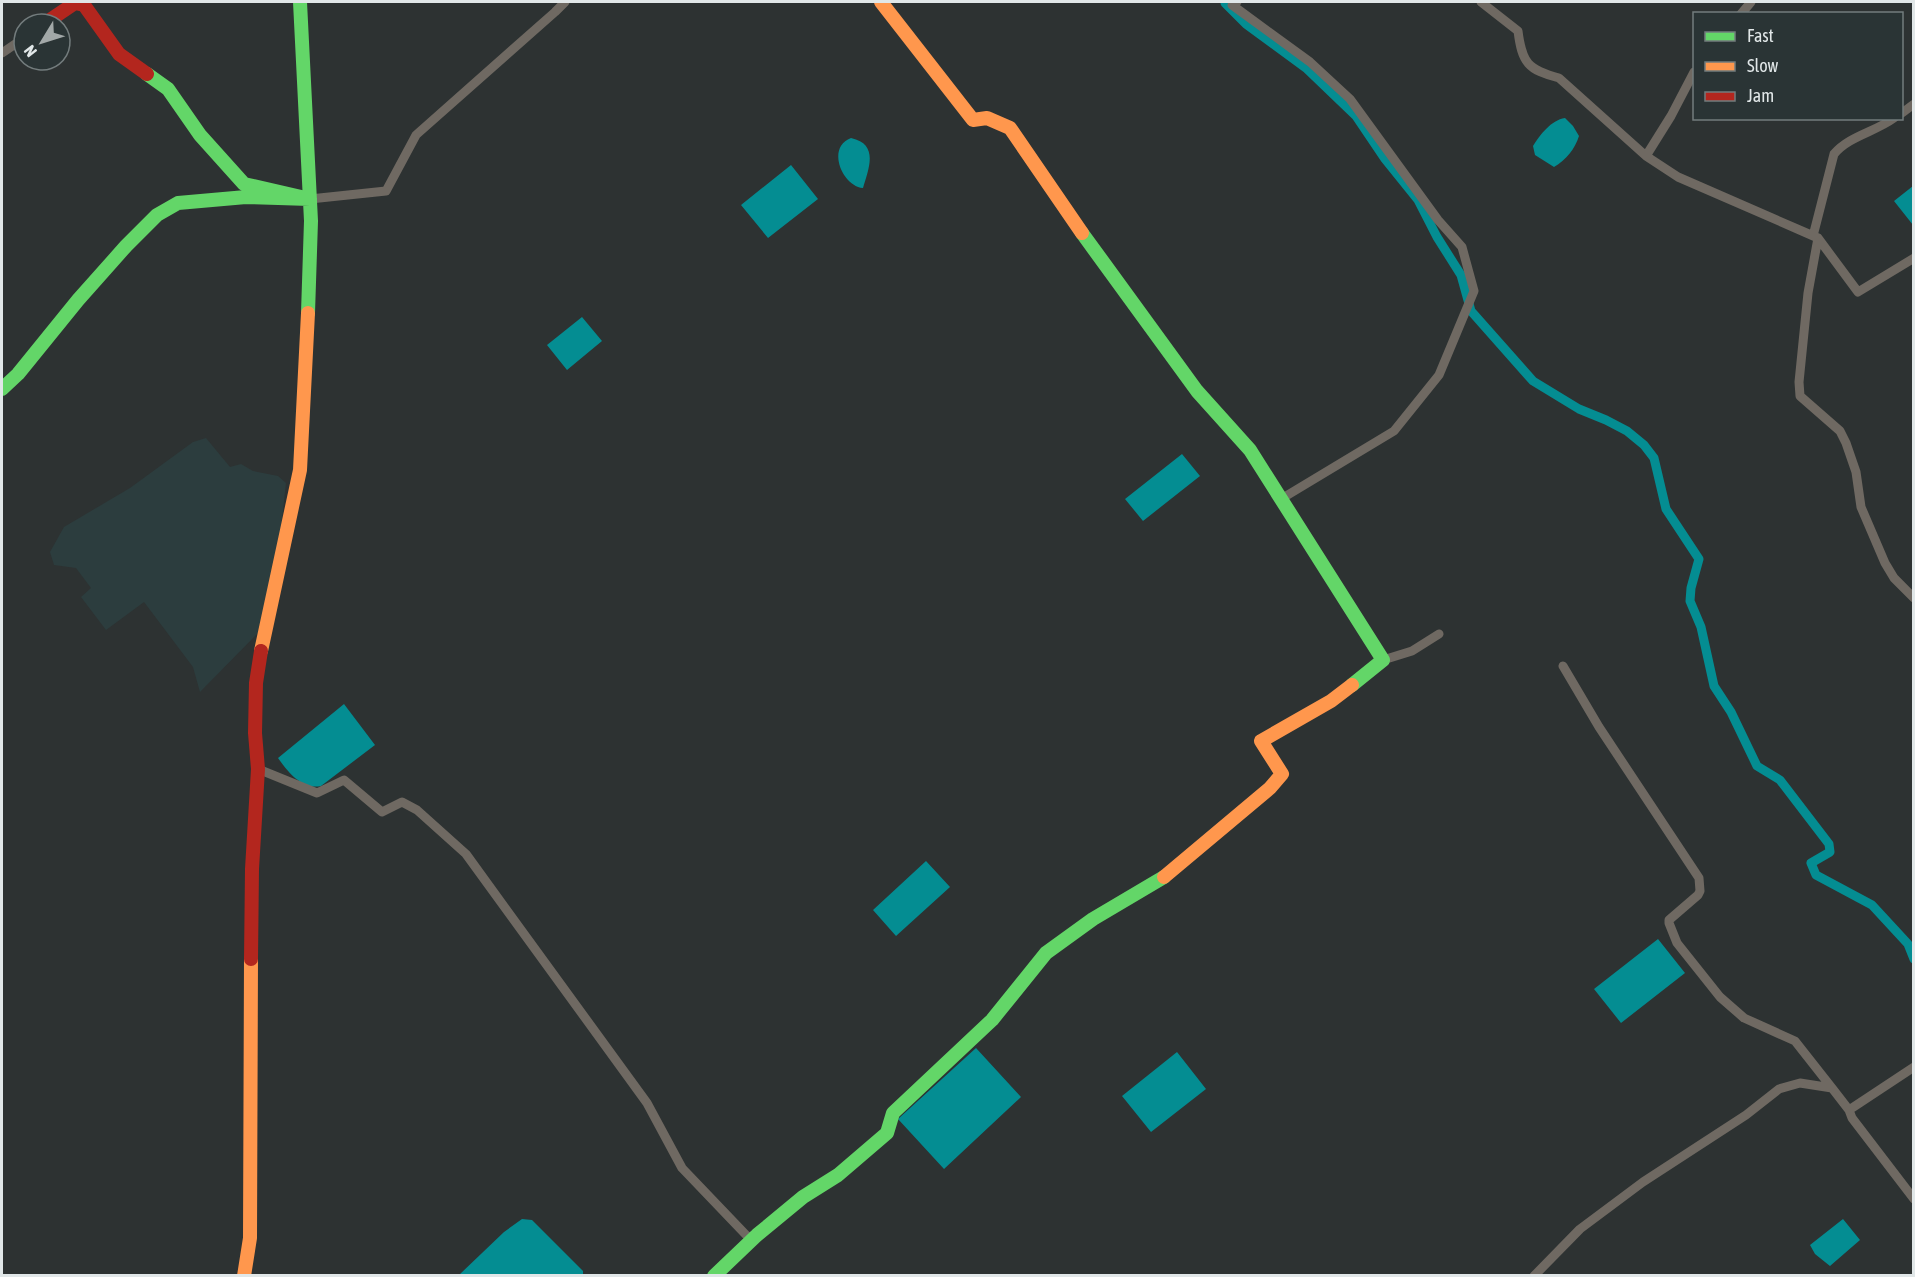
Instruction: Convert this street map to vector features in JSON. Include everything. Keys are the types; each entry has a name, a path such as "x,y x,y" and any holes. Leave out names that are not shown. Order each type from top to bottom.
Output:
{"street":[{"path":"244,1275 250,1238 252,916 258,769 255,733 256,683 262,643 300,470 306,360 311,221 300,2"},
{"path":"2,390 126,246 158,215 178,203 246,197 310,200 386,191 416,135 565,2"},
{"path":"881,2 973,120 987,118 1010,128 1111,274 1197,391 1250,450 1383,660"},
{"path":"1237,2 1232,5 1310,62 1350,99 1438,220 1462,247 1474,291 1439,375 1394,431 1281,499"},
{"path":"1481,2 1518,32 1521,55 1539,73 1559,78 1646,156 1678,177 1816,237 1858,292 1914,258"},
{"path":"62,12 75,3 84,5 120,54 168,89 201,135 244,184 310,200"},
{"path":"1646,156 1693,76"},
{"path":"1891,120 1881,128 1842,144 1834,154 1816,237 1799,382 1800,396 1840,431 1856,472 1861,507 1880,554 1894,578 1914,598"},
{"path":"714,1275 803,1197 838,1175 887,1133 893,1113 992,1020 1046,953 1093,919 1167,875 1270,788 1282,774 1261,741 1331,701 1383,660 1412,651 1439,633"},
{"path":"1563,666 1605,736 1699,878 1698,895 1669,920 1677,943 1720,997 1744,1018 1795,1041 1914,1199"},
{"path":"258,769 317,793 344,780 382,812 402,802 417,810 466,854 646,1103 682,1168 748,1237 757,1235"},
{"path":"1849,1110 1914,1067"},
{"path":"1534,1275 1580,1229 1643,1182 1746,1115 1779,1089 1800,1083 1832,1088"}],"shaded area":[{"path":"206,438 230,467 241,464 253,471 278,476 286,483 278,556 258,633 200,692 193,667 144,602 106,630 81,597 91,588 76,568 54,565 50,552 64,527 130,488 193,442"}],"water":[{"path":"1565,118 1579,136 1570,154 1554,167 1535,155 1533,146 1551,125"},
{"path":"851,138 860,141 869,151 869,165 863,188 849,181 840,166 839,149"},
{"path":"791,165 818,199 768,238 741,205"},
{"path":"1913,186 1913,225 1894,201"},
{"path":"582,317 602,341 567,370 547,345"},
{"path":"1182,454 1200,476 1143,521 1125,499"},
{"path":"344,704 375,745 321,786 314,787 302,783 278,758"},
{"path":"926,861 950,887 896,936 873,910"},
{"path":"1658,939 1685,973 1621,1023 1594,989"},
{"path":"976,1048 1021,1097 944,1169 898,1119"},
{"path":"1177,1052 1206,1089 1151,1132 1122,1096"},
{"path":"522,1219 532,1220 583,1271 583,1275 459,1275 504,1232"},
{"path":"1843,1219 1860,1240 1830,1266 1815,1254 1810,1245"}],"waterway":[{"path":"1225,3 1246,24 1306,68 1356,116 1385,159 1418,200 1437,237 1461,275 1471,311 1533,381 1579,409 1627,431 1644,445 1654,458 1666,509 1699,559 1690,601 1701,627 1714,686 1731,712 1757,766 1780,780 1829,844 1830,852 1811,863 1816,875 1872,905 1908,944 1914,959"}],"traffic: fast":[{"path":"300,2 311,221 308,313"},
{"path":"2,389 18,374 78,300 126,246 157,215 178,203 246,197 310,199 244,184 200,135 168,89 147,74"},
{"path":"1082,233 1197,391 1250,450 1383,660 1352,685"},
{"path":"714,1276 757,1235 803,1197 838,1175 887,1133 893,1113 992,1020 1046,953 1093,919 1164,877"}],"traffic: slow":[{"path":"881,2 973,120 987,118 1010,128 1082,233"},
{"path":"261,651 300,470 308,313"},
{"path":"1164,877 1270,788 1282,774 1261,741 1331,701 1352,685"},
{"path":"244,1276 250,1238 251,959"}],"traffic: jam":[{"path":"62,12 75,3 84,5 119,54 147,74"},
{"path":"251,959 252,869 258,769 255,733 256,683 261,651"}]}
